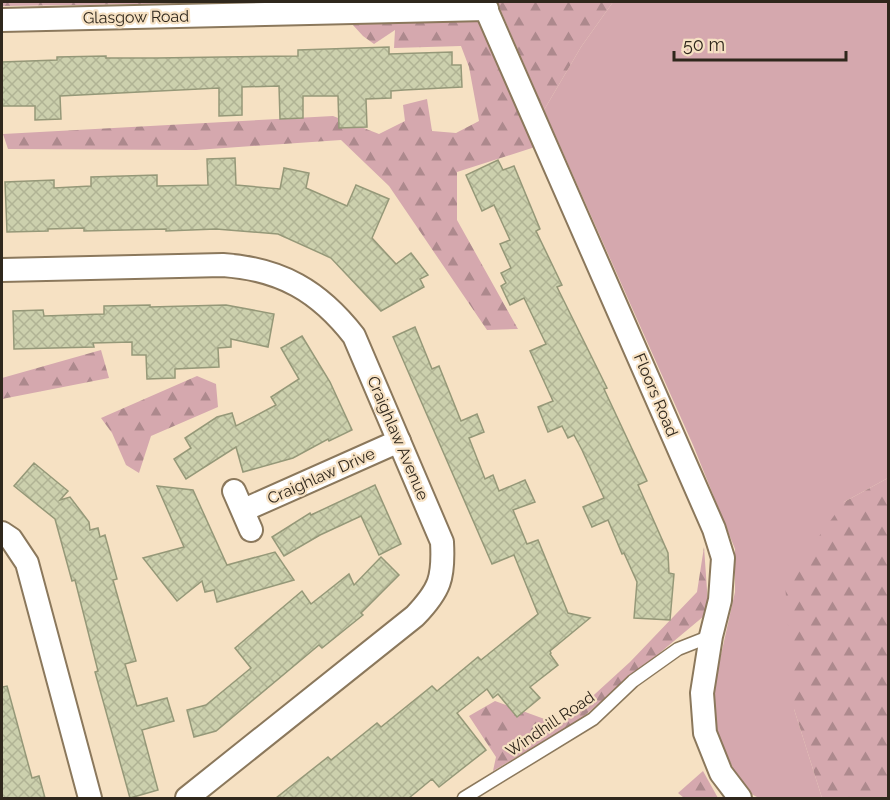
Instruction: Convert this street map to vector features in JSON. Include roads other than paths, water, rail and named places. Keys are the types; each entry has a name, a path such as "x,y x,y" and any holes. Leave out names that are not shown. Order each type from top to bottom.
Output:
{"street":[{"name":"Glasgow Road","path":"2,20 485,5"},
{"name":"Floors Road","path":"485,5 714,529 723,558 720,600 711,636 702,693 705,733 721,773 740,798"},
{"name":"Craighlaw Avenue","path":"2,270 223,265 249,267 281,277 322,300 354,336 442,542 444,564 440,584 431,600 406,624 187,798"},
{"name":"Craighlaw Drive","path":"243,510 399,441"},
{"path":"2,533 10,539 27,563 90,798"}],"lane":[{"name":"Windhill Road","path":"464,798 593,719 633,681 678,649 711,636"}]}
